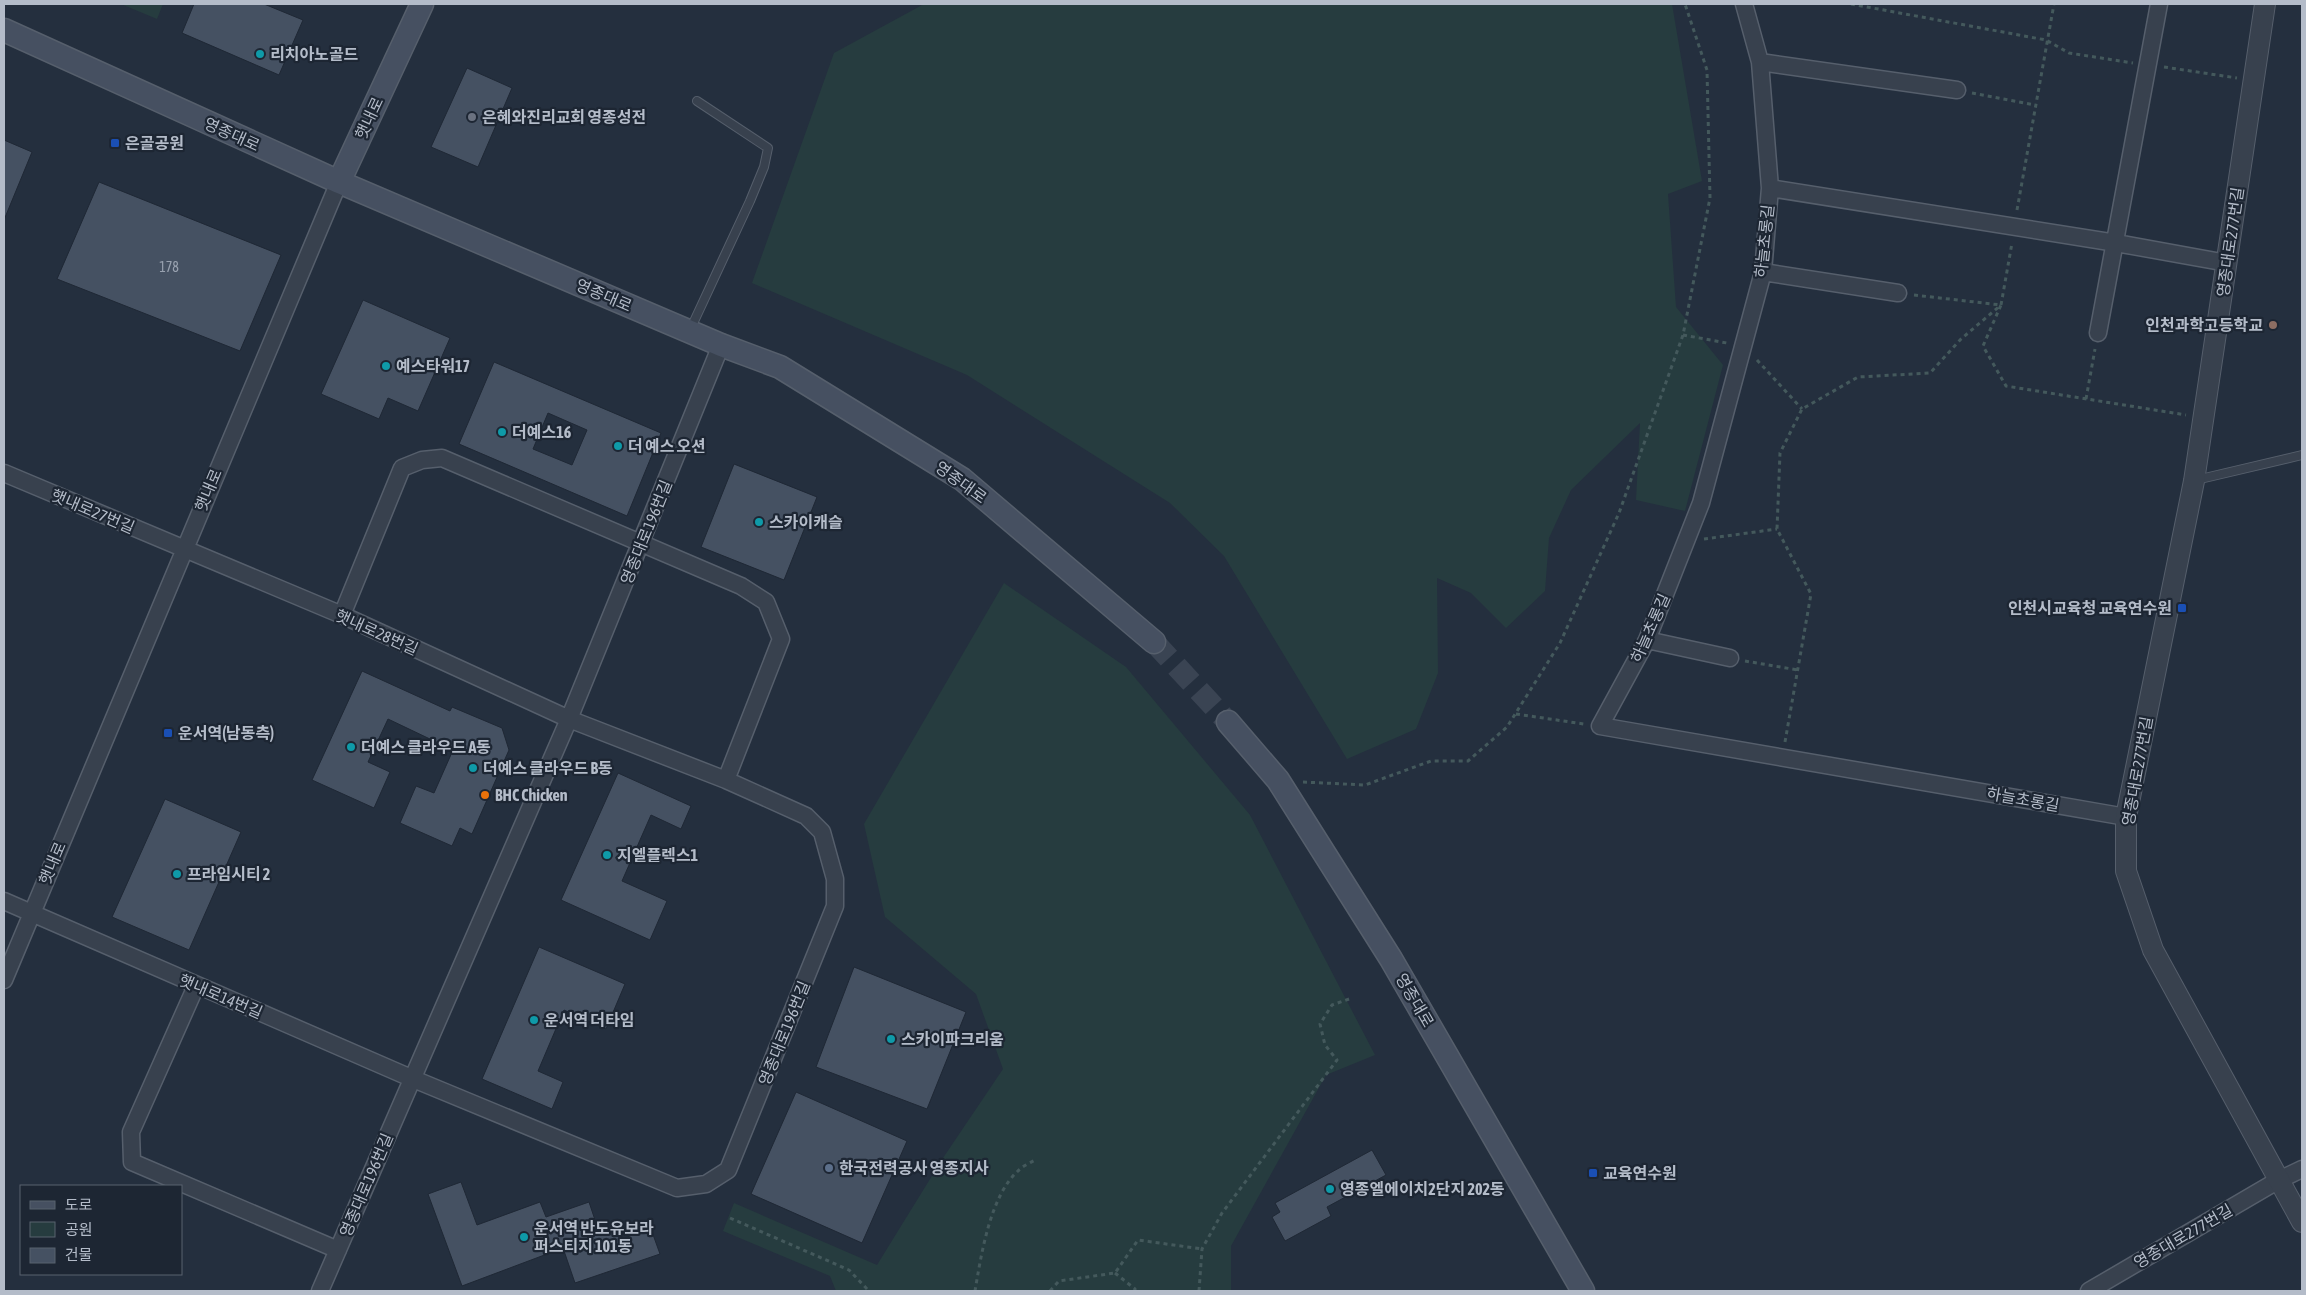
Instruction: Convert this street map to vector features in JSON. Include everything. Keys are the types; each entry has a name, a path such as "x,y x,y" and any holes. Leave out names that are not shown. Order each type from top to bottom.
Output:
{"main road":[{"name":"햇내로","path":"339,182 422,4"},
{"name":"영종대로","path":"4,30 339,182 721,345 780,367 962,479 1154,642"},
{"name":"영종대로","path":"1228,722 1278,780 1392,959 1583,1291"}],"street":[{"name":"하늘초롱길","path":"1744,4 1760,62 1770,188 1763,272 1701,503 1647,640 1600,726 2126,817"},
{"path":"2098,333 2159,4"},
{"name":"영종대로277번길","path":"2266,4 2194,481 2126,817 2126,871 2153,950 2277,1180 2302,1222"},
{"path":"1760,62 1957,90"},
{"name":"햇내로","path":"4,980 339,182"},
{"path":"1770,188 2116,243 2227,263"},
{"path":"1763,272 1898,293"},
{"name":"영종대로196번길","path":"320,1291 411,1078 569,719 721,345"},
{"path":"342,615 402,468 422,460 442,458 642,543 741,586 766,602 781,639 726,780"},
{"name":"햇내로27번길","path":"4,473 183,550"},
{"name":"햇내로28번길","path":"183,550 342,615 569,719"},
{"path":"1647,640 1730,658"},
{"name":"영종대로196번길","path":"411,1078 677,1188 706,1184 728,1170 835,906 835,879 822,832 806,816 726,780 569,719"},
{"name":"햇내로14번길","path":"4,901 411,1078"},
{"path":"196,986 131,1132 132,1162 338,1250"},
{"path":"2277,1180 2302,1169"},
{"name":"영종대로277번길","path":"2089,1291 2277,1180"}],"lane":[{"path":"689,331 750,201 764,166 768,148 698,101"},
{"path":"2194,481 2302,455"}],"path":[{"path":"1278,780 1366,785 1431,761 1468,761 1508,727 1560,643 1619,513 1683,335 1710,198 1707,70 1686,4"},
{"path":"1851,4 2046,40 2069,53 2137,63"},
{"path":"2016,220 2046,40 2054,4"},
{"path":"2157,66 2254,81"},
{"path":"1957,90 2035,105"},
{"path":"2013,239 2001,305 1984,346 2006,386 2204,418"},
{"path":"1898,293 2001,305"},
{"path":"1782,758 1811,594 1778,529 1780,453 1802,409 1858,377 1930,372 1960,339 2001,305"},
{"path":"2086,399 2098,333"},
{"path":"1686,541 1778,529"},
{"path":"1730,658 1798,670"},
{"path":"1516,714 1600,726"},
{"path":"1199,1291 1202,1249 1222,1213 1337,1060 1325,1045 1320,1024 1332,1005 1352,998"},
{"path":"975,1291 983,1242 1000,1196 1018,1170 1035,1160"},
{"path":"730,1218 849,1270 869,1291"},
{"path":"1115,1273 1138,1240 1202,1249"},
{"path":"1050,1291 1059,1281 1115,1273 1135,1291"}],"green space":[{"path":"121,4 163,4 157,19"},
{"path":"924,4 1672,4 1702,181 1668,194 1676,307 1723,365 1685,511 1636,500 1640,423 1571,490 1549,538 1545,591 1506,628 1471,593 1437,578 1438,673 1416,729 1347,759 1224,556 1170,503 967,375 752,283 834,53"},
{"path":"1004,583 1126,667 1250,815 1375,1055 1326,1075 1231,1246 1231,1291 836,1291 830,1276 723,1231 734,1203 877,1265 943,1158 1003,1069 976,994 885,917 864,824"}],"building":[{"name":"리치아노골드","path":"194,4 264,4 303,20 279,75 182,33"},
{"name":"은혜와진리교회 영종성전","path":"467,68 512,88 478,167 431,147"},
{"path":"4,140 32,152 4,220"},
{"path":"99,182 281,255 240,351 57,279"},
{"name":"예스타워17","path":"363,300 450,338 418,411 388,398 379,419 321,394"},
{"path":"494,362 661,433 627,516 459,444","holes":["548,413 587,430 572,465 533,449"]},
{"name":"스카이캐슬","path":"734,464 817,497 784,580 701,547"},
{"path":"362,671 450,711 452,707 502,728 509,750 472,834 460,828 452,846 400,823 416,786 434,793 453,750 388,719 368,762 390,772 374,808 312,780"},
{"name":"지엘플렉스1","path":"618,773 691,806 681,829 651,815 622,881 667,901 650,940 561,900"},
{"name":"프라임시티 2","path":"165,799 241,832 189,950 112,917"},
{"name":"운서역 더타임","path":"539,947 625,984 606,1029 564,1010 538,1071 563,1082 552,1109 482,1079"},
{"name":"스카이파크리움","path":"854,967 966,1012 927,1109 816,1067"},
{"name":"한국전력공사 영종지사","path":"796,1092 907,1141 862,1243 751,1194"},
{"name":"영종엘에이치2단지 202동","path":"1372,1150 1386,1175 1327,1207 1331,1216 1285,1241 1272,1217 1280,1212 1275,1203"},
{"path":"461,1182 477,1225 540,1202 546,1217 589,1202 599,1232 617,1226 621,1239 651,1229 660,1254 575,1283 563,1248 462,1286 428,1194"}],"tunnel":[{"path":"1154,642 1228,722"}],"place":[{"name":"리치아노골드","path":"260,54"},
{"name":"은혜와진리교회 영종성전","path":"472,117"},
{"name":"은골공원","path":"115,143"},
{"name":"인천과학고등학교","path":"2273,325"},
{"name":"예스타워17","path":"386,366"},
{"name":"더예스16","path":"502,432"},
{"name":"더 예스 오션","path":"618,446"},
{"name":"스카이캐슬","path":"759,522"},
{"name":"인천시교육청 교육연수원","path":"2182,608"},
{"name":"운서역(남동측)","path":"168,733"},
{"name":"더예스 클라우드 A동","path":"351,747"},
{"name":"더예스 클라우드 B동","path":"473,768"},
{"name":"BHC Chicken","path":"485,795"},
{"name":"지엘플렉스1","path":"607,855"},
{"name":"프라임시티 2","path":"177,874"},
{"name":"운서역 더타임","path":"534,1020"},
{"name":"스카이파크리움","path":"891,1039"},
{"name":"한국전력공사 영종지사","path":"829,1168"},
{"name":"교육연수원","path":"1593,1173"},
{"name":"영종엘에이치2단지 202동","path":"1330,1189"},
{"name":"운서역 반도유보라 퍼스티지 101동","path":"524,1237"}]}
